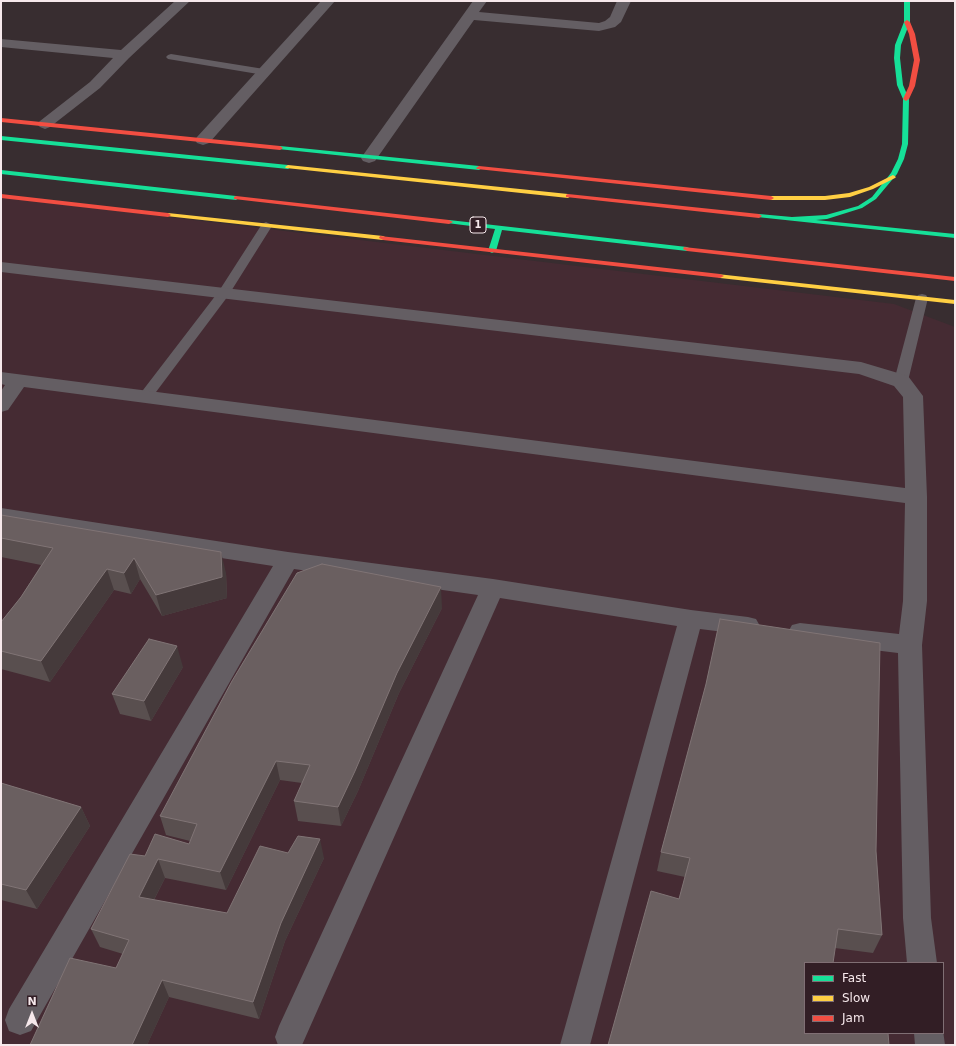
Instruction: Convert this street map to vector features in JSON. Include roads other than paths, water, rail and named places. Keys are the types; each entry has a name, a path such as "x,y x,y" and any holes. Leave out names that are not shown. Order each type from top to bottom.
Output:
{"main road":[{"path":"789,219 828,217 860,207 884,189 893,176 901,159 905,144 906,99 912,86 916,60 914,41 907,22 905,3"},
{"path":"906,99 900,85 897,58 900,39 907,22"},
{"path":"1,120 773,198 850,195 871,188 893,176"},
{"path":"1,138 955,236"},
{"name":"1","path":"1,172 955,279"},
{"path":"528,192 534,174"},
{"path":"1,196 955,302"},
{"path":"492,251 499,227"}],"street":[{"path":"45,124 95,85 124,55 183,1"},
{"path":"203,140 328,1"},
{"path":"369,158 480,1"},
{"path":"469,15 599,27 610,24 616,19 624,1"},
{"path":"1,43 124,55"},
{"path":"1,267 861,368 901,380 914,396 916,497 915,601 910,645 917,918 922,962"},
{"path":"1,405 10,379 916,497"},
{"path":"1,516 288,560 492,588 691,619 910,645"},
{"path":"20,1020 288,560"},
{"path":"290,1036 492,588"},
{"path":"575,1045 691,619"},
{"path":"929,1034 930,1045"}],"lane":[{"path":"171,57 264,72"},
{"path":"145,396 224,293 266,226"},
{"path":"901,380 922,298"}]}
